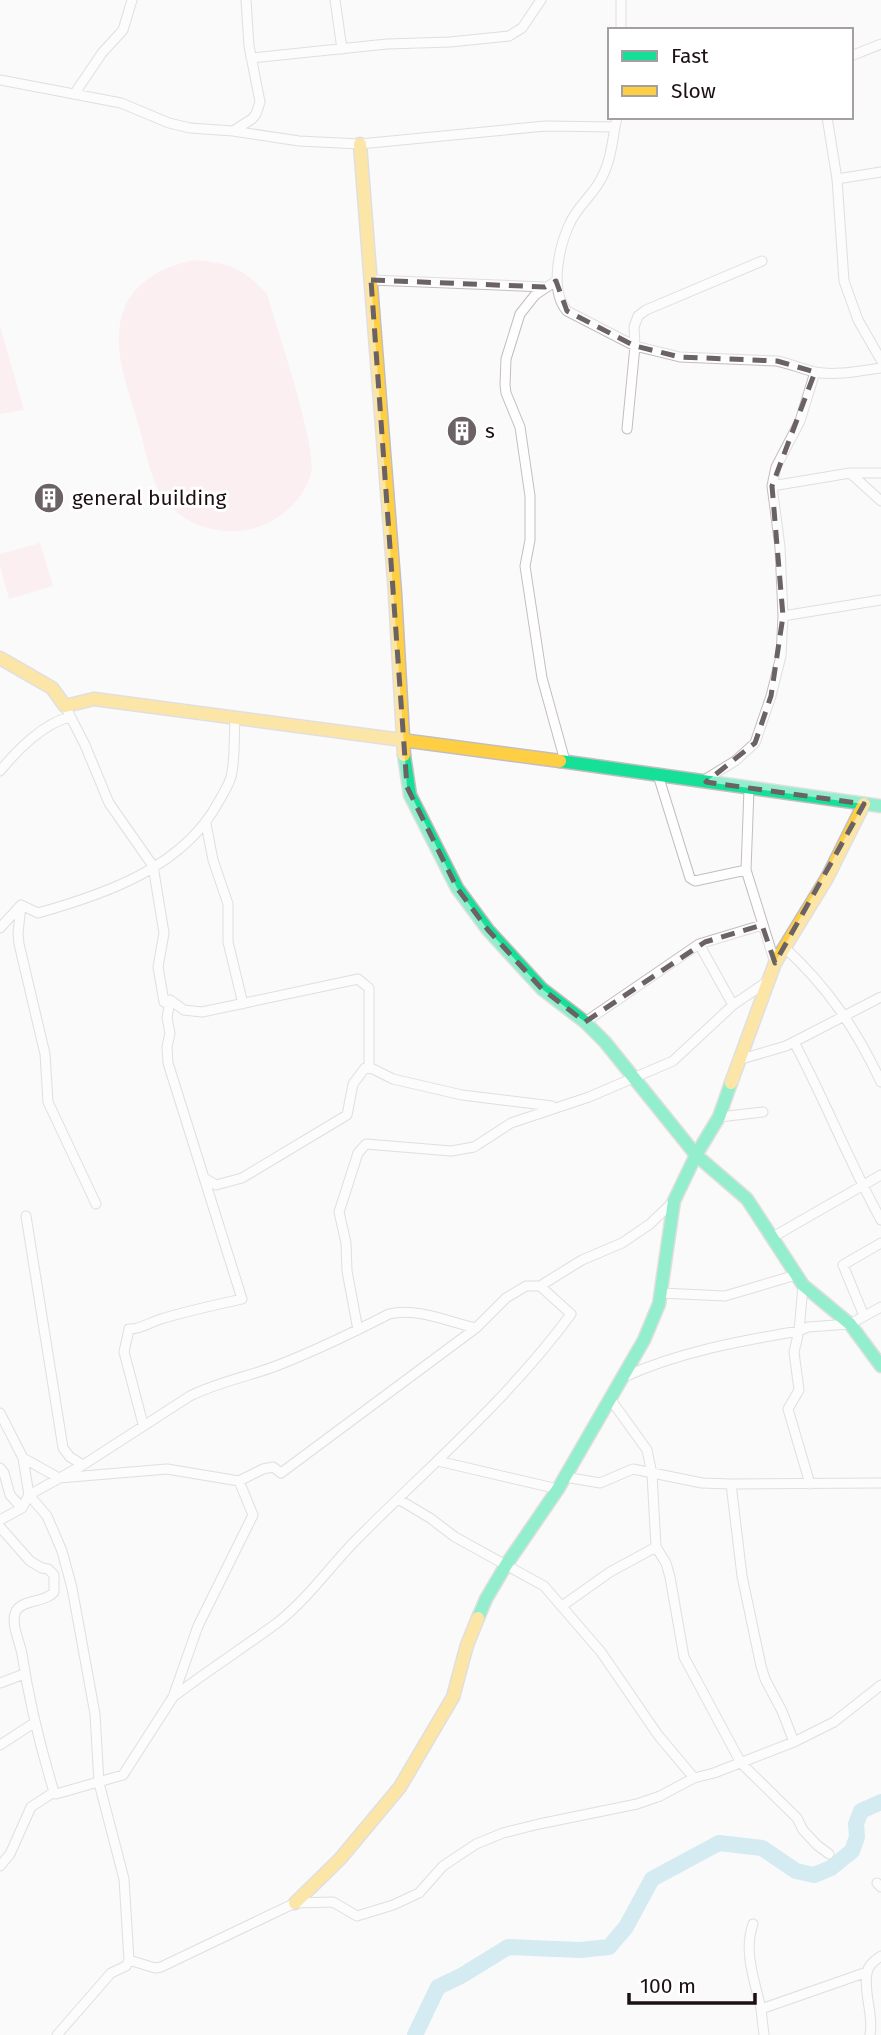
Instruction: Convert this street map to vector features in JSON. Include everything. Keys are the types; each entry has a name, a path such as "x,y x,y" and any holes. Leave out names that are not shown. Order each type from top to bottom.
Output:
{"street":[{"path":"75,93 102,53 123,30 132,0"},
{"path":"233,131 252,119 259,108 259,90 251,58 246,5 257,0"},
{"path":"335,0 342,48"},
{"path":"251,58 387,44 450,42 509,36 522,28 541,0"},
{"path":"621,0 621,28"},
{"path":"853,55 881,44"},
{"path":"0,80 121,103 169,123 190,128 233,131 299,141 360,144 616,122 608,163 601,180 570,222 563,243 556,281 560,301 567,311 635,346 680,357 777,361 816,372 881,368"},
{"path":"827,119 837,178 844,281 858,320 881,360"},
{"path":"360,144 395,593 407,787 457,888 488,930 542,989 585,1022 634,1077 696,1155 747,1199 800,1280 850,1324 881,1366"},
{"path":"837,178 881,173"},
{"path":"627,429 635,346 634,327 638,316 646,310 762,261"},
{"path":"371,281 545,287"},
{"path":"556,281 525,305 520,314 506,359 505,385 520,428 530,496 530,540 525,566 542,678 565,761"},
{"path":"701,782 734,761 755,743 781,656 783,616 780,547 772,486 776,467 800,421 816,372"},
{"path":"772,486 850,473 881,473"},
{"path":"850,473 881,501"},
{"path":"783,616 881,600"},
{"path":"0,659 52,688 67,711 109,803 153,866 164,933 158,967 159,983 164,1002 170,1000"},
{"path":"0,771 10,759 67,711 94,699 881,806"},
{"path":"21,905 38,913 69,904 119,885 177,852 206,824 232,773 234,718"},
{"path":"658,775 690,878 695,881 746,870"},
{"path":"749,789 746,870 775,963"},
{"path":"129,1960 155,1968 168,1964 295,1903 340,1859 400,1787 453,1697 467,1645 486,1599 558,1489 611,1400 652,1323 661,1293 674,1201 696,1155 719,1117 775,963 827,878 864,804"},
{"path":"206,824 213,860 228,904 228,942 243,1004"},
{"path":"0,928 21,905"},
{"path":"21,905 19,944 45,1054 48,1102 96,1204"},
{"path":"585,1022 699,944 762,925"},
{"path":"699,944 733,1005"},
{"path":"784,947 820,982 845,1017 881,1082"},
{"path":"170,1000 184,1010 196,1012 362,981 369,988 369,1068"},
{"path":"358,1330 339,1212 358,1153 366,1144 429,1150 464,1150 483,1143 511,1123 589,1097 681,1056 733,1005 768,981"},
{"path":"738,1060 794,1042 881,997"},
{"path":"143,1424 124,1352 129,1329 135,1330 145,1324 242,1299 168,1063 170,1033 167,1018 170,1000"},
{"path":"794,1042 881,1220"},
{"path":"204,1178 216,1185 242,1178 347,1115 353,1084 362,1071 369,1068 393,1079 461,1095 555,1107"},
{"path":"719,1117 763,1112"},
{"path":"771,1238 881,1175"},
{"path":"23,1458 59,1478 167,1469 239,1481 263,1469 274,1467 281,1473 476,1328 506,1298 526,1286 540,1286 582,1260 622,1243 650,1224 674,1201"},
{"path":"26,1216 63,1448 70,1457 83,1465"},
{"path":"864,1316 842,1266 881,1243"},
{"path":"661,1293 725,1296 800,1280"},
{"path":"800,1280 799,1331 794,1352 799,1390 788,1409 810,1484"},
{"path":"173,1696 278,1622 312,1592 359,1537 438,1461 528,1367 571,1314 540,1286"},
{"path":"624,1377 657,1362 808,1327 850,1324 881,1307"},
{"path":"0,1520 22,1508 29,1495 83,1465 143,1424 207,1387 273,1367 400,1311 476,1328"},
{"path":"611,1400 647,1450 652,1474 656,1547 666,1563 670,1577 684,1657 741,1763 797,1818 803,1830 817,1845 829,1854"},
{"path":"0,1413 23,1458 29,1495 47,1516 62,1551 72,1588 95,1714 99,1783 124,1879 129,1960 126,1966 111,1973 104,1980 57,2035"},
{"path":"438,1461 558,1489"},
{"path":"0,1468 10,1495 22,1508"},
{"path":"565,1477 600,1483 633,1469 702,1483 881,1483"},
{"path":"0,1866 10,1854 31,1807 54,1792 56,1794 123,1776 173,1696 198,1626 253,1515 239,1481"},
{"path":"731,1484 742,1576 761,1665 794,1742"},
{"path":"398,1499 455,1537 544,1586 601,1652 643,1714 694,1778"},
{"path":"0,1527 30,1561 48,1569 54,1575 54,1592 51,1596 21,1606 16,1611 14,1620 34,1723 54,1792"},
{"path":"562,1606 610,1572 656,1547"},
{"path":"0,1683 24,1674"},
{"path":"295,1903 326,1900 357,1916 369,1914 419,1893 443,1866 475,1844 503,1833 637,1804 660,1796 694,1778 794,1742 834,1722 881,1685"},
{"path":"0,1745 34,1723"},
{"path":"753,1924 748,1948 764,2035"},
{"path":"870,2035 872,2026 867,1972 871,1964 881,1956"},
{"path":"761,2009 867,1972"}],"highlighted area":[{"path":"371,280 545,287 556,281 567,311 635,346 680,357 777,361 815,372 772,486 783,616 771,696 755,743 706,782 864,804 775,963 762,925 705,942 585,1022 542,989 488,930 457,888 407,787"}],"shaded area":[{"path":"196,260 235,268 267,294 308,439 311,473 302,494 278,517 247,530 226,531 205,527 186,518 169,505 150,468 122,369 119,345 121,318 134,292 155,274"},
{"path":"0,326 24,410 0,414"},
{"path":"40,543 53,586 9,599 0,566 0,554"}],"waterway":[{"path":"415,2035 438,1987 508,1947 580,1950 609,1947 626,1927 652,1879 719,1843 762,1848 796,1871 814,1875 831,1868 852,1851 861,1811 881,1802"}],"traffic: fast":[{"path":"404,755 410,795 457,888 488,930 542,989 585,1022 605,1042 696,1155 747,1199 803,1285 850,1324 881,1366"},
{"path":"560,761 881,806"},
{"path":"478,1618 506,1565 558,1489 644,1340 659,1304 674,1201 696,1155 719,1117 731,1083"}],"traffic: slow":[{"path":"360,144 395,593 404,755"},
{"path":"0,658 52,688 65,706 94,699 560,761"},
{"path":"731,1083 775,963 827,878 864,804"},
{"path":"295,1903 340,1859 400,1787 453,1697 467,1645 478,1618"}],"place":[{"name":"s","path":"462,431"},
{"name":"general building","path":"49,498"}]}
